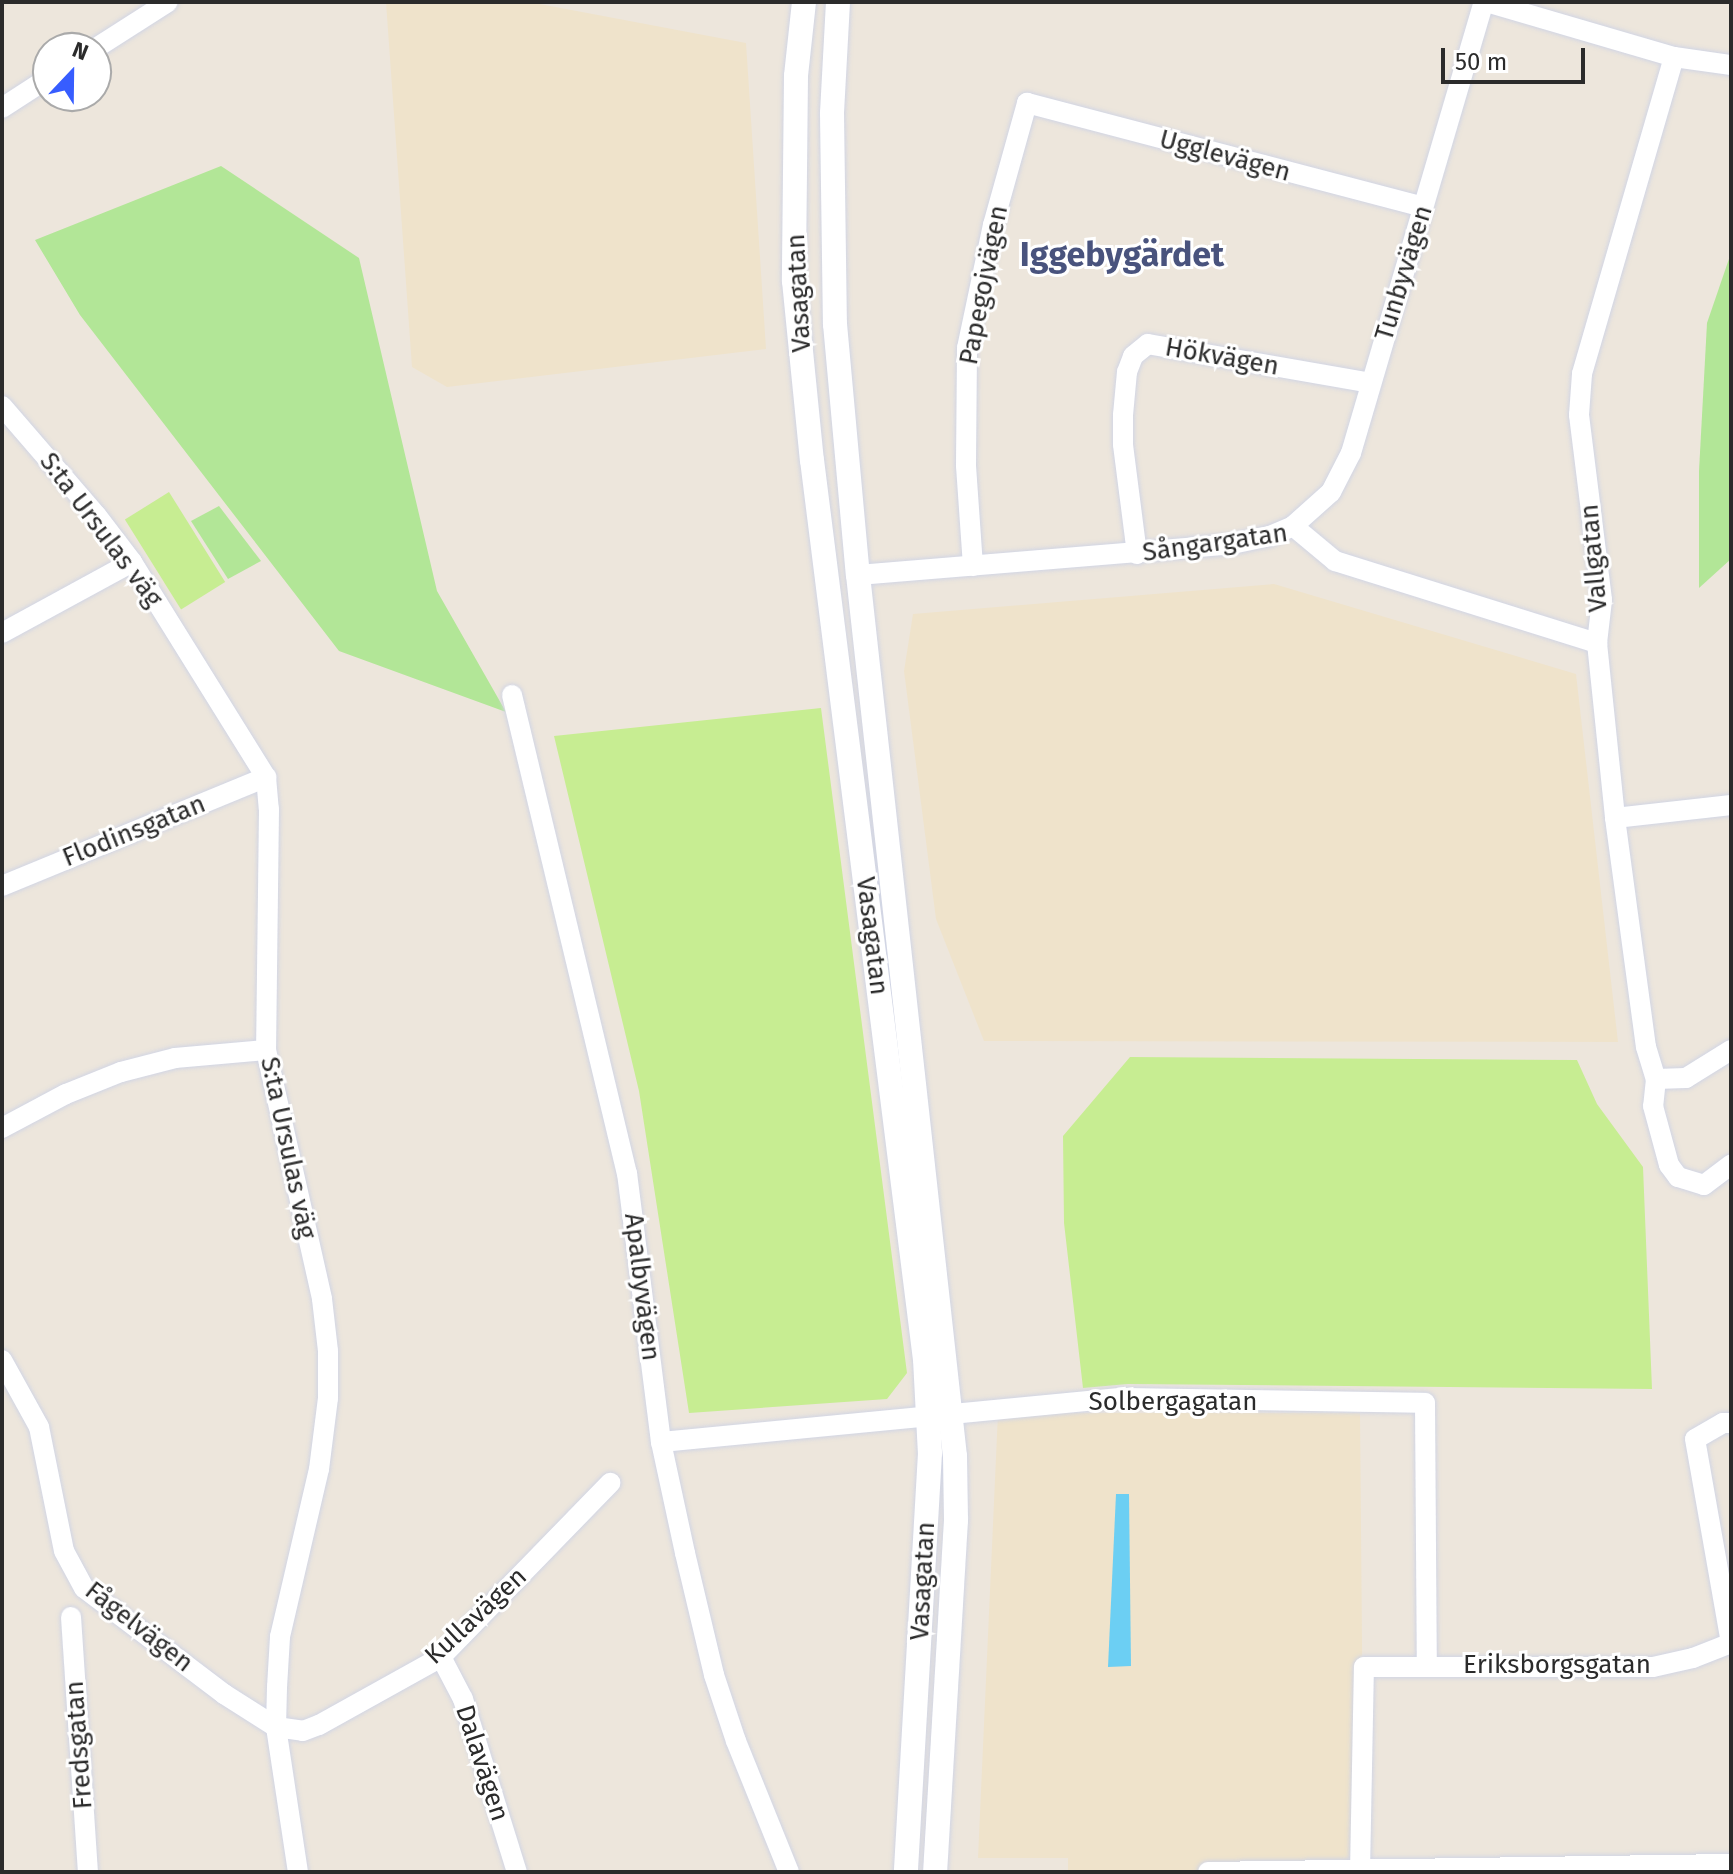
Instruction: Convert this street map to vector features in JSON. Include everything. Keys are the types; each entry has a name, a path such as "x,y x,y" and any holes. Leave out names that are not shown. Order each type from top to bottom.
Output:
{"street":[{"path":"112,38 168,2"},
{"path":"786,2 800,29"},
{"name":"Vasagatan","path":"804,2 800,29 794,281 812,460 925,1359 940,1417 930,1453 906,1872"},
{"name":"Vasagatan","path":"838,2 832,114 835,324 940,1417 956,1520 935,1872"},
{"path":"1485,2 1674,57 1731,65"},
{"name":"Tunbyvägen","path":"1293,526 1331,492 1351,453 1485,2"},
{"name":"Vallgatan","path":"1674,57 1579,393 1602,600 1597,643 1615,818 1646,1047 1654,1074 1653,1106 1669,1165 1678,1177 1704,1185 1731,1165"},
{"path":"2,108 32,88"},
{"name":"Ugglevägen","path":"1027,103 1423,207"},
{"name":"Papegojvägen","path":"973,566 966,465 967,348 993,225 1027,103"},
{"name":"Hökvägen","path":"1137,554 1123,444 1123,415 1127,372 1133,356 1148,344 1371,383"},
{"name":"S:ta Ursulas väg","path":"2,406 87,504 132,562 266,777 269,809 266,1050 322,1299 328,1351 328,1398 319,1469 280,1637 276,1727 298,1872"},
{"name":"Sångargatan","path":"858,575 1232,544 1270,536 1293,526 1335,561 1597,643"},
{"path":"2,633 132,562"},
{"path":"828,577 858,575"},
{"name":"Apalbyvägen","path":"512,695 627,1173 661,1442 714,1675 736,1741 789,1872"},
{"name":"Flodinsgatan","path":"2,886 266,777"},
{"path":"1615,818 1731,805"},
{"path":"2,1128 66,1094 121,1072 175,1058 266,1050"},
{"path":"1654,1074 1686,1078 1731,1050"},
{"name":"Fågelvägen","path":"2,1360 39,1427 64,1551 84,1588 224,1694 276,1727"},
{"name":"Solbergagatan","path":"661,1442 1120,1398 1425,1403 1427,1666"},
{"path":"1731,1423 1723,1423 1695,1439 1731,1643"},
{"name":"Kullavägen","path":"276,1727 303,1731 319,1725 441,1657 610,1483"},
{"name":"Fredsgatan","path":"71,1617 88,1872"},
{"name":"Eriksborgsgatan","path":"1360,1871 1364,1667 1653,1667 1693,1658 1731,1643"},
{"name":"Dalavägen","path":"441,1657 463,1699 517,1872"},
{"path":"1208,1872 1731,1864"}],"shaded area":[{"path":"386,2 529,2 746,43 766,349 447,387 412,367"},
{"path":"1274,584 1576,674 1618,1042 984,1041 936,919 904,671 913,614"},
{"path":"998,1413 1360,1413 1364,1872 1068,1872 1068,1858 978,1858"}],"green space":[{"path":"221,166 359,258 437,591 506,712 339,651 80,315 35,240"},
{"path":"1731,253 1731,559 1699,588 1699,471 1707,323"},
{"path":"169,492 225,582 181,609 125,520"},
{"path":"219,506 261,561 228,579 191,521"},
{"path":"821,708 907,1373 887,1399 689,1413 639,1091 554,736"},
{"path":"1130,1057 1577,1060 1597,1104 1643,1167 1652,1389 1128,1384 1083,1388 1064,1223 1063,1136"}],"water":[{"path":"1116,1494 1129,1494 1131,1666 1108,1667"}],"district":[{"name":"Iggebygärdet","path":"1122,255"}]}
